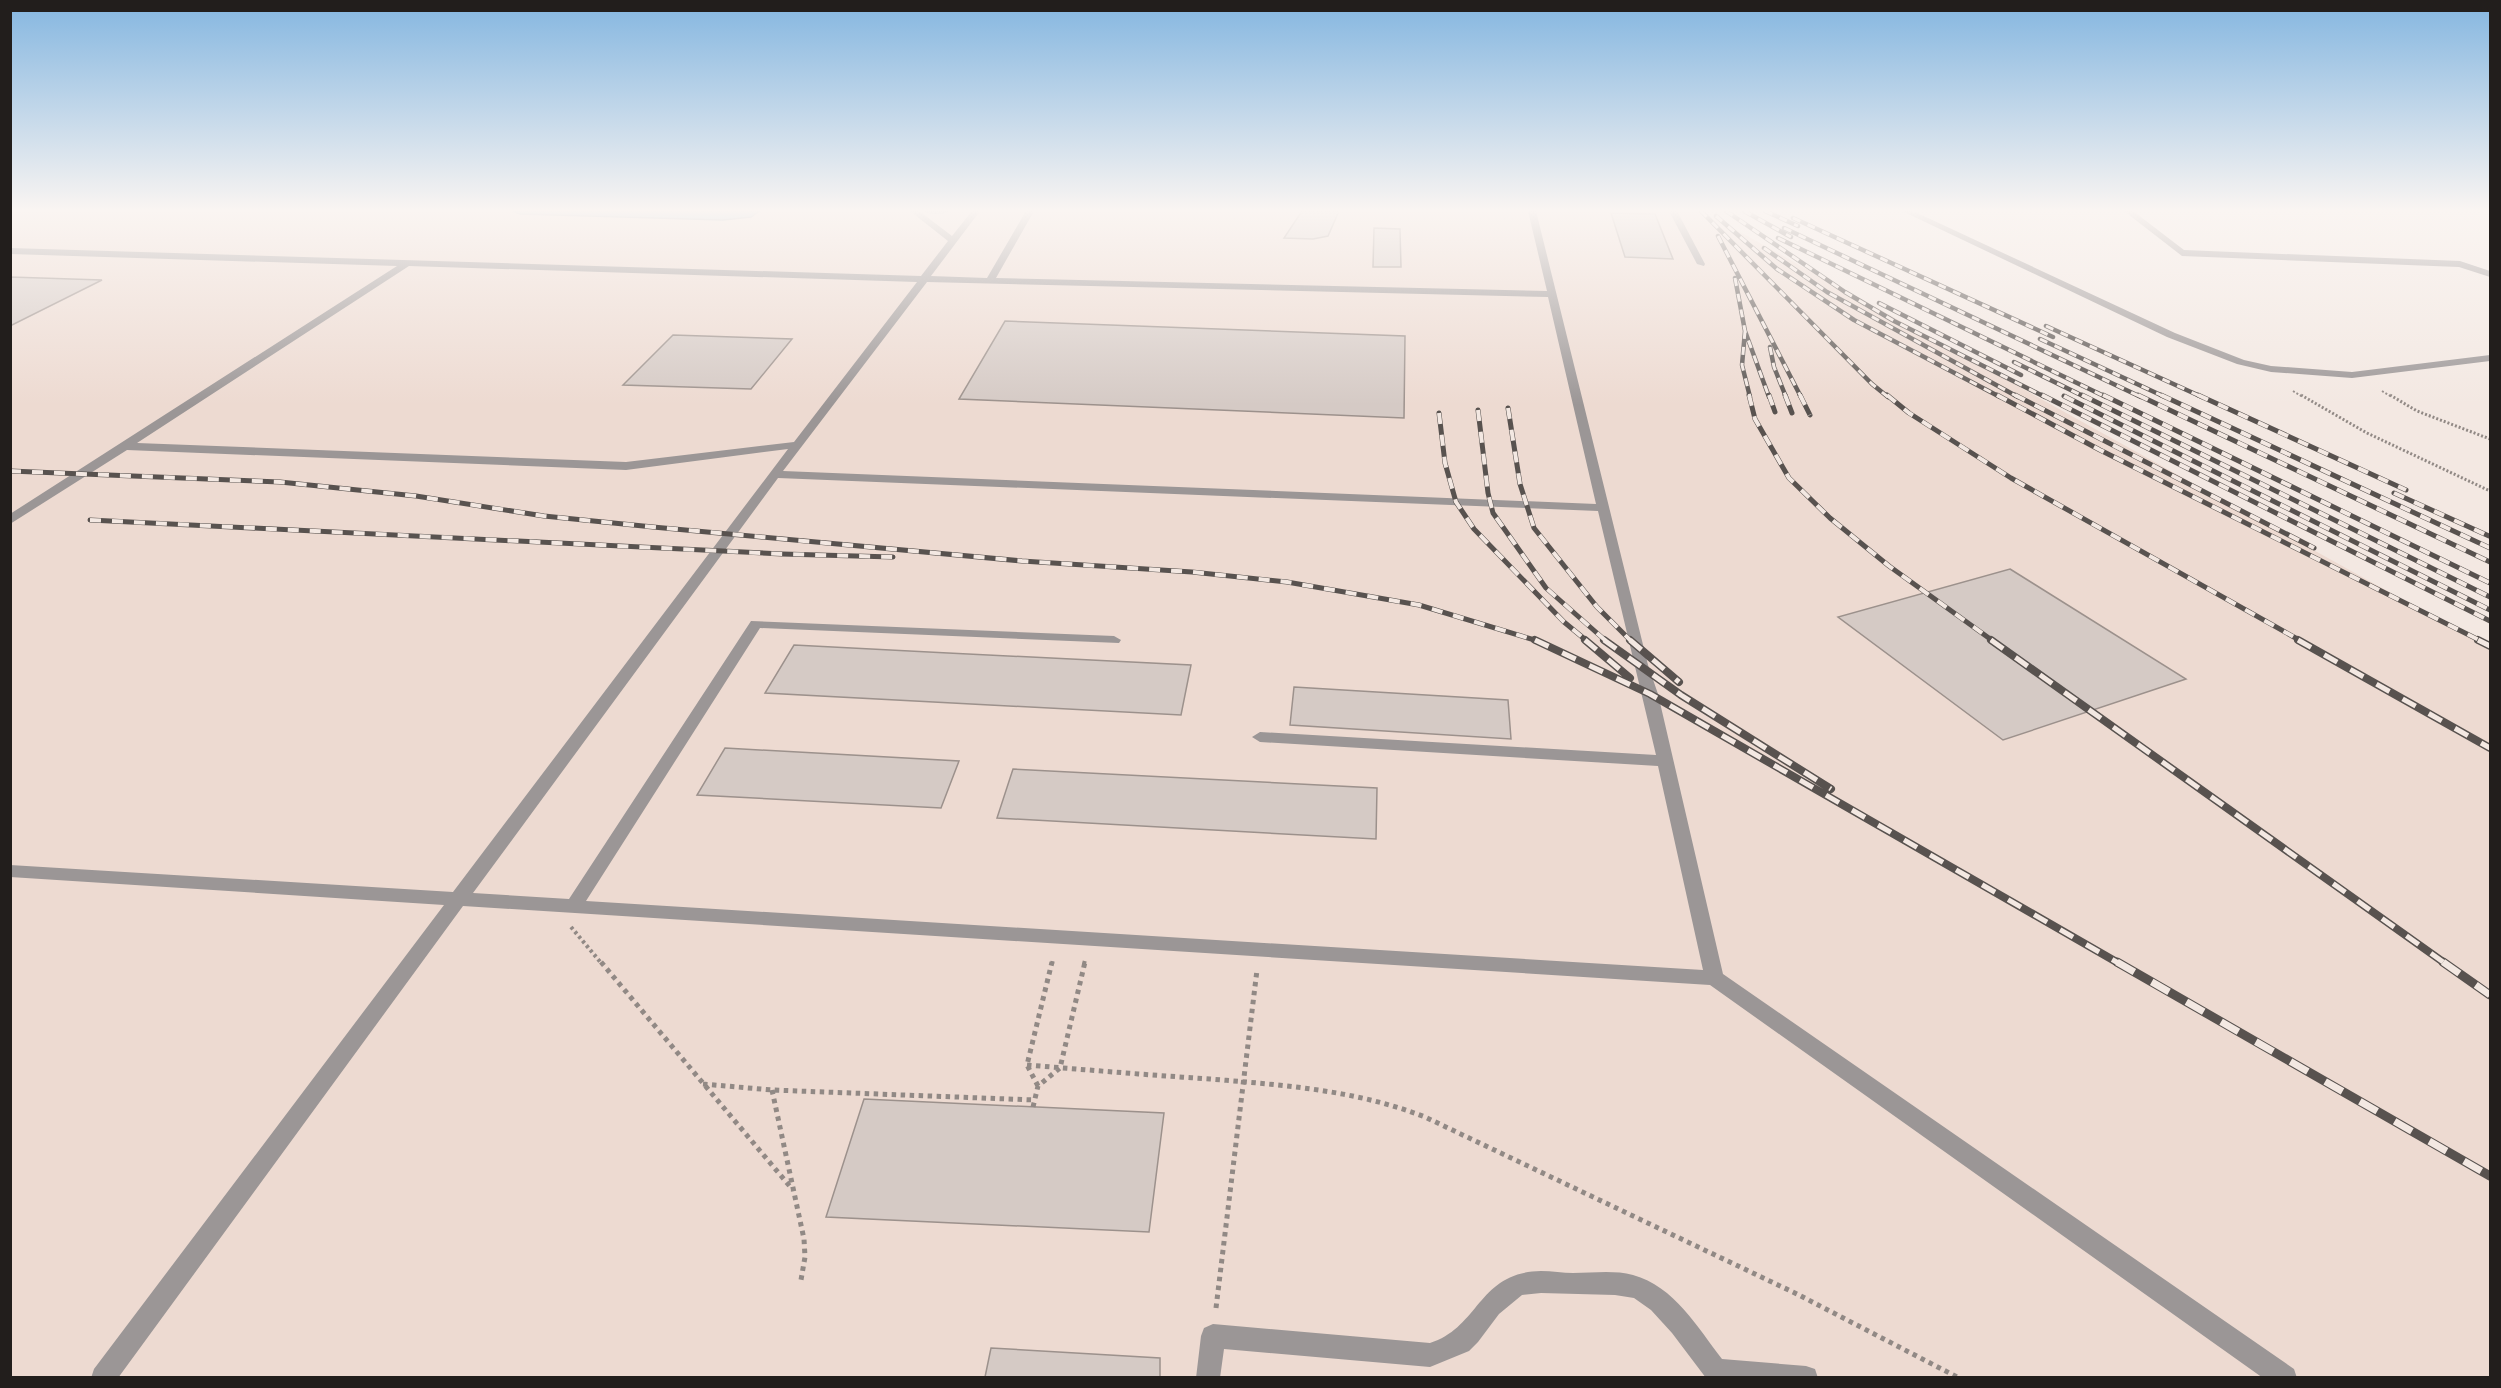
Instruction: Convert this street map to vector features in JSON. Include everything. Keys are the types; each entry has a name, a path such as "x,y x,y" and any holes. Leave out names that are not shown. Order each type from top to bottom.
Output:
{"street":[{"path":"10,520 387,276"},
{"path":"827,276 1551,294"},
{"path":"103,1377 774,474 927,276"},
{"path":"990,280 992,276"},
{"path":"1547,276 1665,761 1714,978"},
{"path":"2046,276 2206,349 2271,369 2352,375 2490,358"},
{"path":"125,446 626,466 796,445"},
{"path":"774,474 1604,508"},
{"path":"573,907 756,624 1114,640"},
{"path":"1260,737 1665,761"},
{"path":"10,871 1714,978 2285,1377"},
{"path":"1208,1377 1213,1336 1430,1354 1449,1350 1467,1340 1497,1300 1514,1287 1533,1282 1639,1287 1658,1298 1716,1371 1806,1377"}],"path":[{"path":"2352,375 2417,411 2490,439"},
{"path":"2288,388 2367,433 2490,491"},
{"path":"573,907 568,921 572,931 793,1190"},
{"path":"1038,1086 1027,1065 1058,938"},
{"path":"1033,1107 1038,1086 1060,1068 1090,939"},
{"path":"1213,1336 1259,950"},
{"path":"1027,1065 1243,1082 1356,1095 1389,1103 1425,1117 1797,1294 1959,1377"},
{"path":"702,1084 772,1090 1035,1100"},
{"path":"772,1090 804,1239 805,1257 801,1280"}],"shaded area":[{"path":"10,276 1819,276 2490,648 2490,1377 11,1377"}],"building":[{"path":"10,277 102,280 10,326"},
{"path":"1005,321 1405,336 1404,418 959,399"},
{"path":"673,335 792,339 751,389 623,385"},
{"path":"2010,569 2186,679 2003,740 1838,617"},
{"path":"794,645 1191,665 1181,715 765,693"},
{"path":"1294,687 1508,700 1511,739 1290,725"},
{"path":"725,748 959,761 941,808 697,795"},
{"path":"1013,769 1377,788 1376,839 997,818"},
{"path":"864,1099 1164,1113 1149,1232 826,1217"},
{"path":"991,1348 1160,1358 1160,1377 985,1377"}],"railway":[{"path":"1739,276 1801,397"},
{"path":"1765,276 1872,384 1888,397"},
{"path":"1787,276 1854,320 2000,397"},
{"path":"1804,276 1827,292 2018,397"},
{"path":"1821,276 1894,321 2045,397"},
{"path":"1856,276 2106,397"},
{"path":"1885,276 2141,397"},
{"path":"1919,276 2053,337"},
{"path":"1735,278 1745,331"},
{"path":"1879,303 2021,375"},
{"path":"2046,326 2202,397"},
{"path":"1745,331 1769,397"},
{"path":"1745,331 1742,365 1750,397"},
{"path":"2040,339 2165,397"},
{"path":"1770,347 1774,367 1786,397"},
{"path":"2014,362 2085,397"},
{"path":"1749,395 1755,419 1789,478 1830,518 1889,566 1993,641"},
{"path":"1769,395 1775,412"},
{"path":"1785,395 1792,413"},
{"path":"1887,395 1909,413 2011,478 2301,641"},
{"path":"1997,395 2100,450 2481,641"},
{"path":"2015,395 2314,548"},
{"path":"2042,395 2490,621"},
{"path":"2082,395 2490,597"},
{"path":"2103,395 2490,583"},
{"path":"2138,395 2490,562"},
{"path":"2161,395 2490,548"},
{"path":"2198,395 2406,490"},
{"path":"2064,396 2490,610"},
{"path":"1801,397 1810,415"},
{"path":"1508,408 1520,484 1534,528 1597,607 1630,640"},
{"path":"1478,410 1488,493 1493,513 1546,588 1606,641"},
{"path":"1439,413 1445,463 1456,502 1474,529 1564,622 1587,641"},
{"path":"10,471 280,482 416,496 544,516 653,527 1022,561 1192,572 1287,582 1419,605 1536,640"},
{"path":"2394,493 2489,536"},
{"path":"90,520 782,554 893,557"},
{"path":"1536,640 1650,694 2120,964"},
{"path":"1585,640 1630,678"},
{"path":"1604,640 1681,695 1831,789"},
{"path":"1630,640 1679,682"},
{"path":"1991,640 2446,964"},
{"path":"2298,640 2490,748"},
{"path":"2478,640 2490,646"},
{"path":"2117,962 2490,1176"},
{"path":"2443,962 2490,995"}]}
